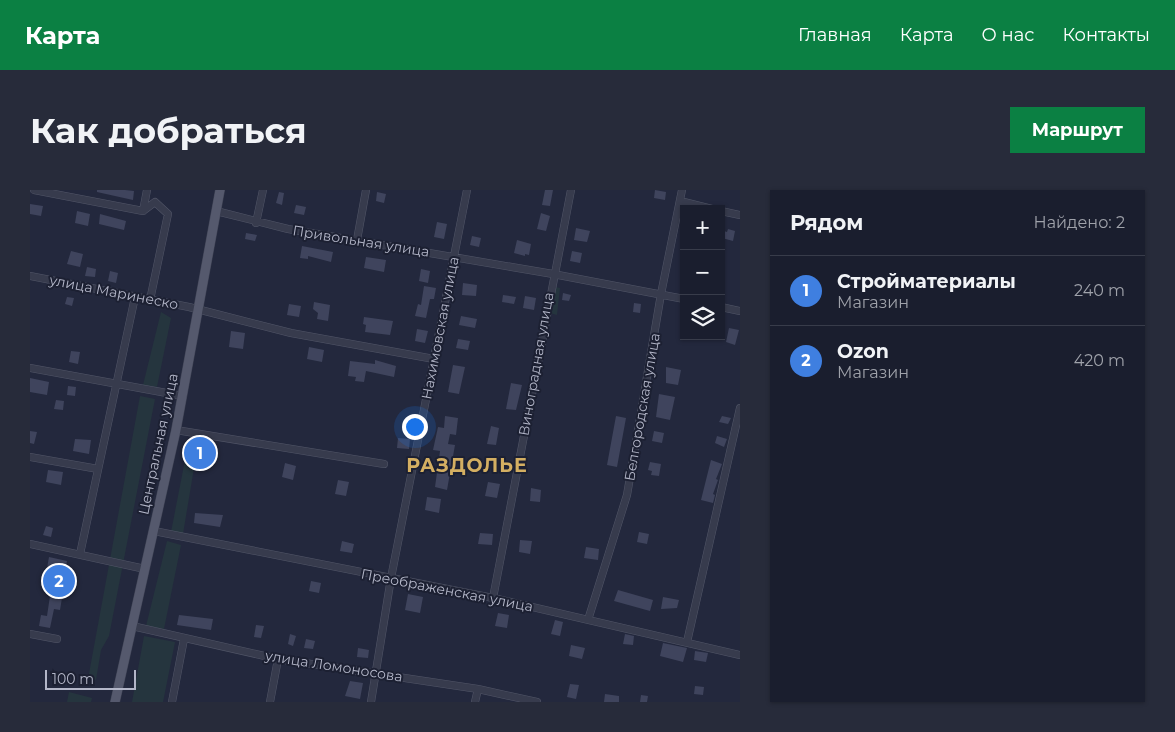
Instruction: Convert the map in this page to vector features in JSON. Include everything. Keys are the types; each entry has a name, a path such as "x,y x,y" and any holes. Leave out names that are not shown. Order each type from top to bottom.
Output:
{"main road":[{"name":"Центральная улица","path":"115,702 183,396 220,190"}],"street":[{"path":"34,190 143,212 156,202 168,214 150,300"},
{"path":"143,212 147,190"},
{"path":"256,223 263,190"},
{"path":"357,240 366,190"},
{"name":"Нахимовская улица","path":"371,702 391,578 467,190"},
{"name":"Виноградная улица","path":"493,598 570,190"},
{"name":"Белгородская улица","path":"588,620 627,495 661,294 682,190"},
{"path":"680,201 696,205"},
{"name":"Привольная улица","path":"216,211 256,223 553,274 680,298"},
{"path":"725,212 740,215"},
{"name":"улица Маринеско","path":"30,276 198,309"},
{"path":"80,554 135,297"},
{"path":"725,308 740,311"},
{"path":"198,309 291,333 434,358"},
{"path":"30,368 183,396"},
{"path":"688,642 740,408"},
{"path":"176,430 384,464"},
{"path":"30,457 98,469"},
{"name":"Преображенская улица","path":"154,531 493,598 740,655"},
{"path":"30,544 144,569"},
{"name":"улица Ломоносова","path":"132,626 278,659 376,672 478,689 537,702"},
{"path":"30,634 57,639"},
{"path":"172,702 184,639"},
{"path":"270,702 278,659"},
{"path":"475,702 478,689"}],"shaded area":[{"path":"555,287 560,288 557,315 550,313"},
{"path":"161,312 171,318 157,387 143,385"},
{"path":"140,396 155,399 109,636 101,650 96,680 88,679"},
{"path":"185,460 195,462 183,534 171,532"},
{"path":"167,541 181,545 164,629 146,626"},
{"path":"144,636 175,642 163,702 132,702"},
{"path":"69,692 92,698 91,702 67,702"}],"building":[{"path":"97,190 134,191 133,200 97,192"},
{"path":"545,190 553,190 550,206 542,205"},
{"path":"655,190 666,192 665,200 654,198"},
{"path":"279,192 284,193 282,205 276,203"},
{"path":"377,192 386,194 384,203 376,201"},
{"path":"30,204 43,206 41,216 30,214"},
{"path":"296,205 306,207 304,215 294,213"},
{"path":"77,211 90,214 88,226 75,223"},
{"path":"541,213 550,216 546,231 537,229"},
{"path":"100,214 126,221 124,230 99,224"},
{"path":"437,222 447,224 444,239 434,237"},
{"path":"576,228 590,231 587,242 574,240"},
{"path":"728,229 735,231 733,241 725,239 725,231 727,232"},
{"path":"246,233 257,235 255,241 245,239"},
{"path":"472,236 481,238 479,247 470,245"},
{"path":"517,240 531,244 529,255 525,254 525,256 514,253"},
{"path":"302,246 333,252 331,262 308,256 308,259 300,258"},
{"path":"71,251 83,254 80,267 67,264"},
{"path":"572,251 582,253 580,263 570,261"},
{"path":"366,257 386,260 384,272 364,268"},
{"path":"87,267 96,269 95,277 85,276"},
{"path":"421,269 430,271 428,283 419,281"},
{"path":"110,271 118,273 116,283 108,281"},
{"path":"463,283 477,285 476,296 462,295"},
{"path":"424,286 436,288 434,299 430,299 426,318 415,316 418,304 421,305"},
{"path":"563,293 571,295 569,301 562,300"},
{"path":"503,295 516,297 514,304 502,302"},
{"path":"525,296 536,298 534,310 523,308"},
{"path":"67,297 74,298 72,306 65,304"},
{"path":"314,302 330,305 328,321 317,319 318,313 313,309"},
{"path":"634,303 641,304 640,313 633,312"},
{"path":"289,304 301,306 299,317 287,315"},
{"path":"461,316 477,319 475,328 459,325"},
{"path":"364,317 393,321 390,335 365,332"},
{"path":"729,328 739,330 735,345 726,342"},
{"path":"417,329 428,331 425,343 415,341"},
{"path":"231,331 245,333 243,349 229,347"},
{"path":"458,339 470,341 468,350 456,348"},
{"path":"309,347 324,350 322,362 307,359"},
{"path":"71,351 80,352 78,364 69,362"},
{"path":"375,360 396,366 394,377 366,371 364,382 355,381 356,377 348,376 350,361 375,364"},
{"path":"453,365 465,367 459,394 448,392"},
{"path":"666,367 681,370 678,385 666,383"},
{"path":"30,378 49,382 47,395 30,392"},
{"path":"511,383 522,385 516,410 506,409"},
{"path":"68,386 76,387 75,396 67,395"},
{"path":"659,394 675,397 670,420 656,417"},
{"path":"56,400 64,401 63,410 54,409"},
{"path":"445,416 458,418 456,435 450,434 448,444 455,445 447,490 435,487 440,451 433,450 438,427 444,428"},
{"path":"616,416 626,418 617,467 607,465"},
{"path":"722,416 731,418 728,424 719,422"},
{"path":"491,426 499,428 496,445 487,444"},
{"path":"30,431 37,432 34,444 30,443"},
{"path":"654,431 664,433 662,443 652,441"},
{"path":"717,436 727,439 724,447 715,443"},
{"path":"398,438 410,439 409,449 397,448"},
{"path":"75,439 91,440 89,454 73,451"},
{"path":"208,450 218,453 216,463 205,461"},
{"path":"711,460 722,464 716,479 718,480 713,494 715,495 713,503 701,500"},
{"path":"650,462 661,464 659,476 651,475 652,471 648,470"},
{"path":"285,463 296,466 293,480 282,477"},
{"path":"48,470 63,472 61,485 46,482"},
{"path":"338,480 349,482 346,496 335,494"},
{"path":"488,482 500,484 497,498 485,496"},
{"path":"531,488 541,490 540,502 530,501"},
{"path":"427,497 441,499 439,513 425,510"},
{"path":"195,513 223,515 220,527 194,523"},
{"path":"46,526 53,528 51,537 43,535"},
{"path":"639,532 649,534 647,544 637,542"},
{"path":"480,533 493,534 492,545 478,544"},
{"path":"520,540 532,541 530,554 519,552"},
{"path":"342,541 354,544 352,553 340,551"},
{"path":"586,547 599,549 598,560 584,558"},
{"path":"49,557 67,561 62,588 44,585"},
{"path":"311,581 321,583 319,593 309,591"},
{"path":"618,590 653,600 650,611 614,601"},
{"path":"408,594 423,597 420,613 405,610"},
{"path":"50,596 62,598 60,610 54,609 50,628 39,626 41,615 47,616"},
{"path":"663,597 679,600 677,608 661,609"},
{"path":"498,613 509,615 507,628 495,626"},
{"path":"179,615 213,619 211,630 177,625"},
{"path":"555,620 563,622 560,636 551,634"},
{"path":"256,625 264,626 261,638 254,637"},
{"path":"290,634 296,636 293,646 288,644"},
{"path":"625,634 634,636 633,645 623,644"},
{"path":"306,639 315,641 313,649 304,648"},
{"path":"663,643 687,648 683,662 660,656"},
{"path":"571,645 585,648 582,659 569,656"},
{"path":"358,648 369,650 368,658 357,657"},
{"path":"695,651 708,653 706,662 694,660"},
{"path":"350,681 363,683 360,699 345,696"},
{"path":"570,684 579,685 576,699 567,697"},
{"path":"695,686 704,687 703,695 694,694"},
{"path":"605,694 619,696 619,702 604,702"},
{"path":"641,695 648,696 647,702 640,702"}],"place":[{"name":"Стройматериалы","path":"200,453"},
{"name":"Ozon","path":"59,581"}],"district":[{"name":"РАЗДОЛЬЕ","path":"467,465"}]}
